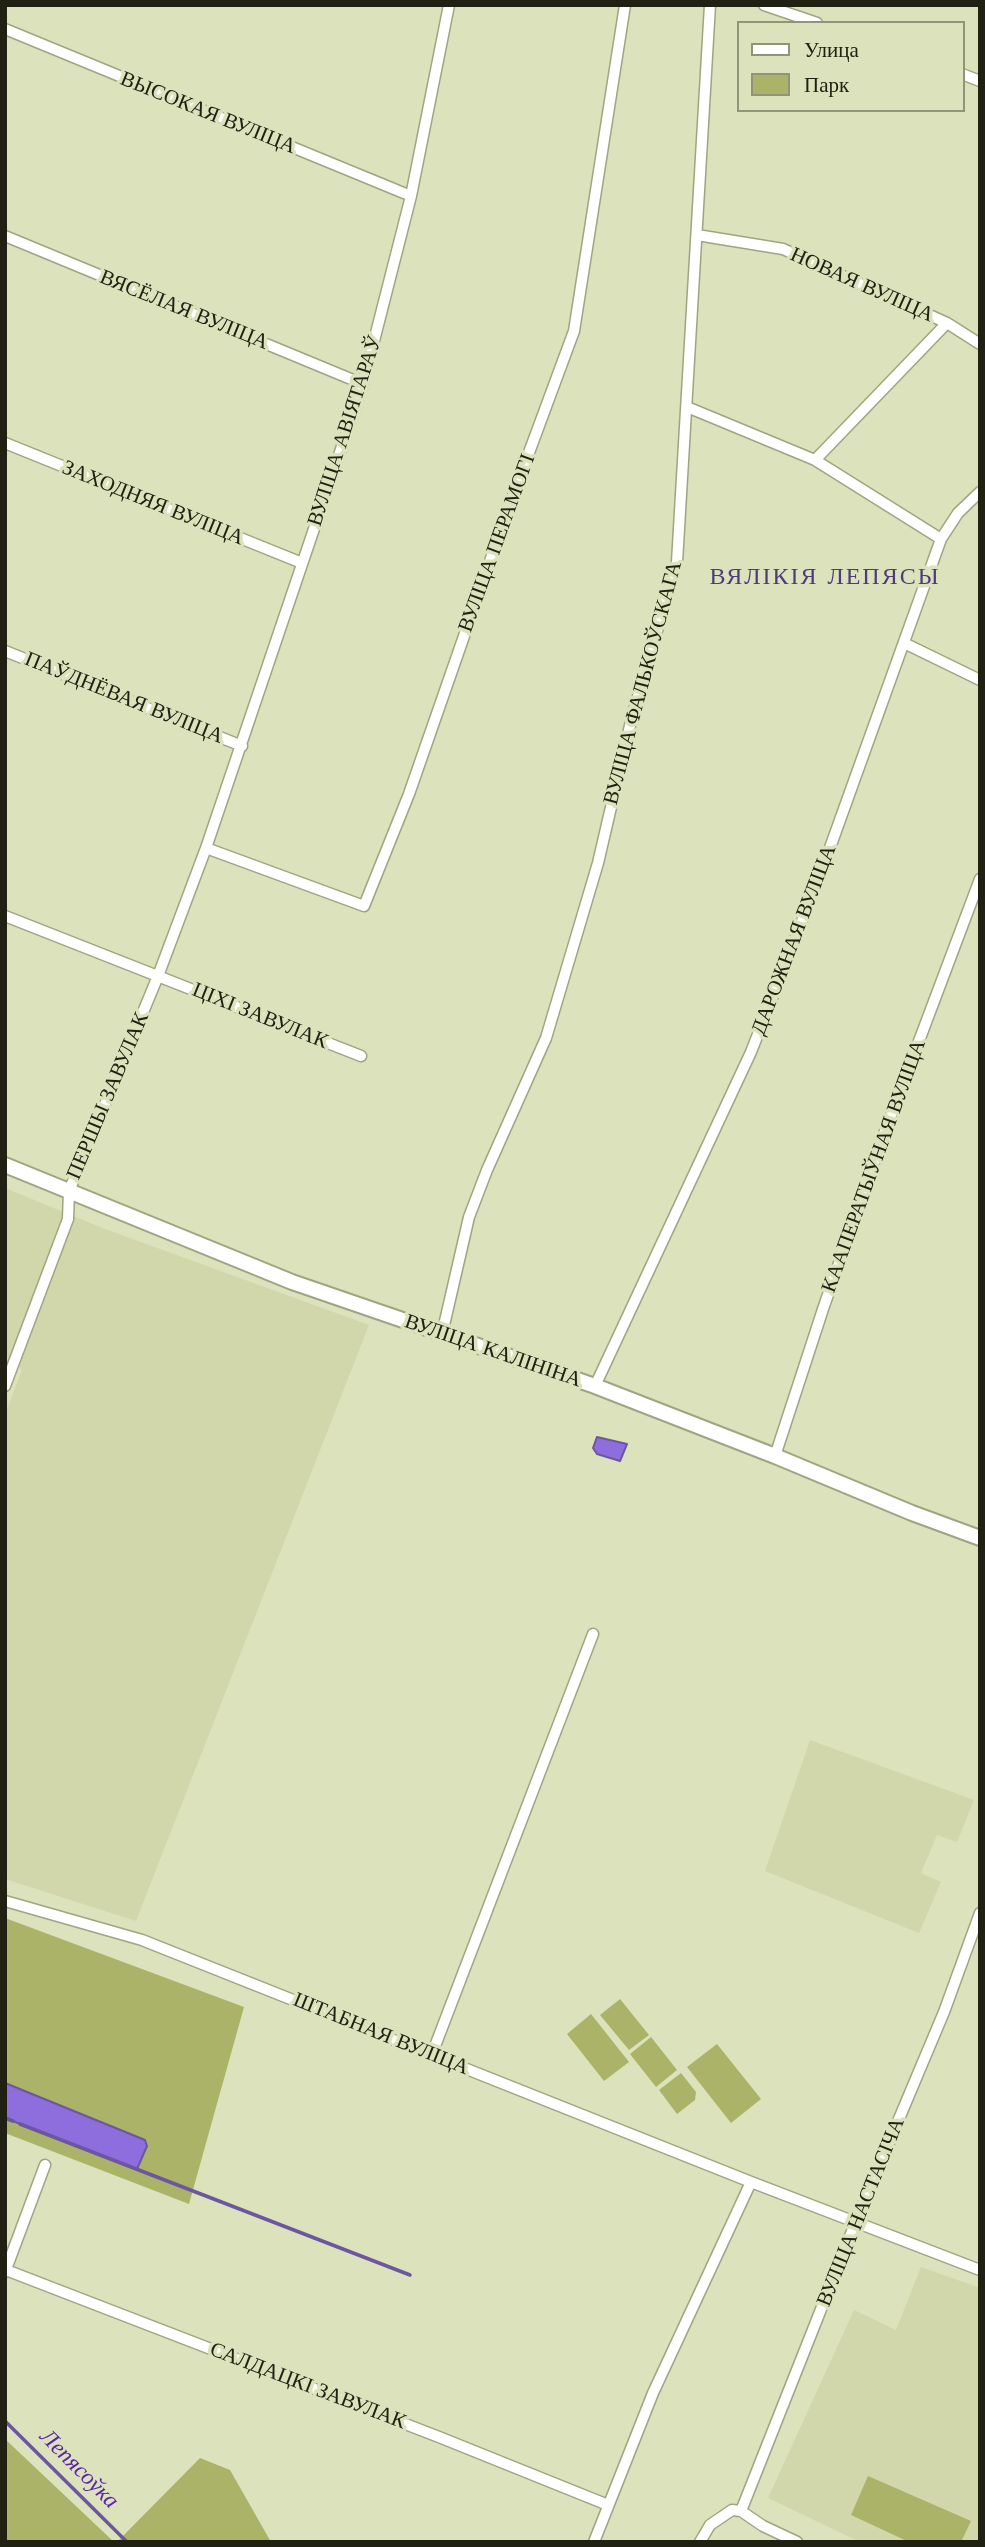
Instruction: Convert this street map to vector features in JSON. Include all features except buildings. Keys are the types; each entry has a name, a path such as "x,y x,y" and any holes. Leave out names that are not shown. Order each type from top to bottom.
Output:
{"street":[{"name":"ВУЛІЦА АВІЯТАРАЎ","path":"206,848 363,384 411,197 449,5"},
{"name":"ВУЛІЦА ПЕРАМОГІ","path":"206,848 364,906 409,794 510,504 574,331 625,5"},
{"name":"ВУЛІЦА ФАЛЬКОЎСКАГА","path":"442,1334 469,1217 546,1038 597,863 632,717 677,562 710,5"},
{"path":"764,5 811,21"},
{"name":"ВЫСОКАЯ ВУЛІЦА","path":"5,29 411,197"},
{"name":"НОВАЯ ВУЛІЦА","path":"697,235 783,249 947,323 980,344"},
{"name":"ВЯСЁЛАЯ ВУЛІЦА","path":"5,236 363,384"},
{"path":"815,460 947,323"},
{"path":"687,407 815,460 940,539"},
{"name":"ЗАХОДНЯЯ ВУЛІЦА","path":"5,443 302,563"},
{"name":"ДАРОЖНАЯ ВУЛІЦА","path":"595,1386 751,1052 822,870 940,539 958,513 980,492"},
{"path":"904,643 980,680"},
{"name":"ПАЎДНЁВАЯ ВУЛІЦА","path":"5,651 242,746"},
{"name":"ПЕРШЫ ЗАВУЛАК","path":"5,1386 68,1219 69,1191 159,976 206,848"},
{"name":"КААПЕРАТЫЎНАЯ ВУЛІЦА","path":"775,1455 884,1134 980,879"},
{"name":"ЦІХІ ЗАВУЛАК","path":"5,916 361,1056"},
{"name":"ВУЛІЦА КАЛІНІНА","path":"5,1165 292,1282 595,1386 980,1538"},
{"path":"432,2053 593,1634"},
{"name":"ШТАБНАЯ ВУЛІЦА","path":"5,1901 142,1940 980,2270"},
{"name":"ВУЛІЦА НАСТАСІЧА","path":"741,2511 856,2221 944,2012 980,1913"},
{"path":"6,2271 45,2165"},
{"path":"594,2542 653,2393 751,2182"},
{"name":"САЛДАЦКІ ЗАВУЛАК","path":"6,2271 439,2437 608,2505"},
{"path":"700,2542 710,2525 732,2510 741,2511 763,2526 797,2542"}],"shaded area":[{"path":"5,1188 105,1229 369,1325 136,1921 5,1879 5,1414 22,1370 10,1357 5,1356"},
{"path":"597,1437 627,1444 620,1461 597,1454 593,1448"},
{"path":"810,1740 974,1800 957,1842 937,1835 921,1873 941,1882 919,1933 765,1871"},
{"path":"5,2083 145,2140 147,2146 137,2169 5,2118"},
{"path":"921,2267 980,2288 980,2542 860,2542 768,2498 854,2310 896,2330"}],"green space":[{"path":"5,1918 244,2007 189,2204 5,2133"},
{"path":"620,1999 649,2035 629,2050 600,2015"},
{"path":"591,2014 629,2062 604,2081 567,2034"},
{"path":"651,2037 677,2070 656,2087 630,2054"},
{"path":"717,2044 761,2099 731,2123 687,2067"},
{"path":"681,2073 696,2092 695,2100 677,2114 659,2090"},
{"path":"5,2439 114,2542 5,2542"},
{"path":"200,2458 230,2470 271,2542 117,2542"},
{"path":"868,2476 971,2521 961,2542 909,2542 851,2515"}],"waterway":[{"path":"5,2118 13,2121"},
{"path":"20,2124 410,2275"},
{"name":"Лепясоўка","path":"5,2421 127,2542"}],"district":[{"name":"ВЯЛІКІЯ ЛЕПЯСЫ","path":"825,577"}]}
